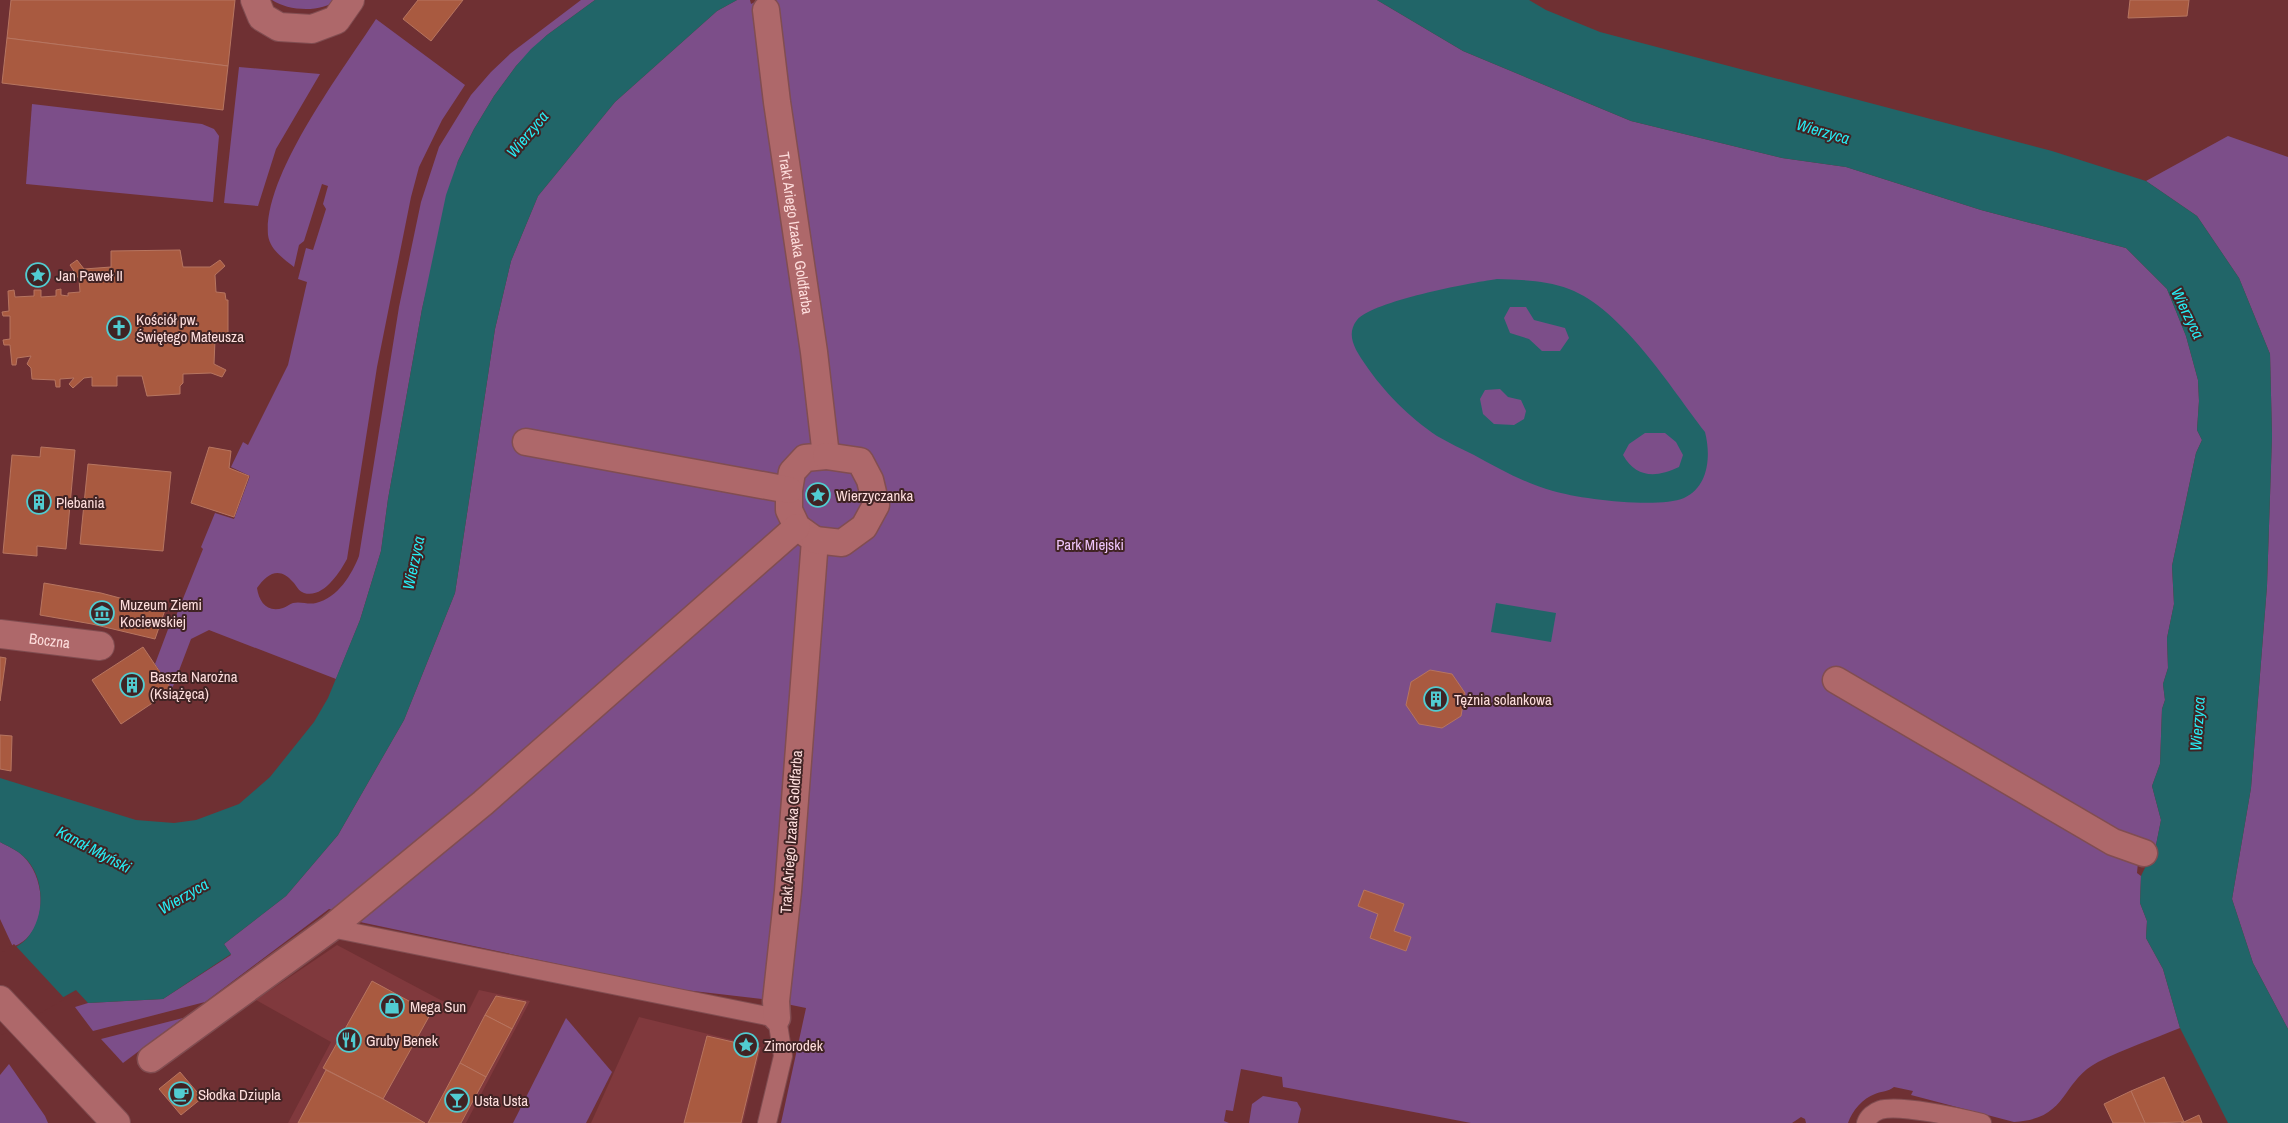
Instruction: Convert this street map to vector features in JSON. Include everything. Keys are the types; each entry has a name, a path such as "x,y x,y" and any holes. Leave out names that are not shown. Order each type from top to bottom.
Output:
{"street":[{"path":"255,0 262,17 279,27 312,29 336,20 350,0"},
{"name":"Trakt Ariego Izaaka Goldfarba","path":"766,10 777,102 814,352 826,456"},
{"path":"526,442 789,490"},
{"name":"Trakt Ariego Izaaka Goldfarba","path":"778,1018 776,1001 788,891 806,534 789,510 789,490 792,472 804,458 826,456 860,461 870,480 876,505 864,527 842,543 806,534"},
{"path":"151,1059 331,928 806,534"},
{"name":"Boczna","path":"0,634 100,646"},
{"path":"1836,680 2113,842 2144,852"},
{"path":"0,1000 116,1123"}],"lane":[{"path":"331,928 778,1018"},
{"name":"Trakt Ariego Izaaka Goldfarba","path":"767,1123 783,1056 778,1018"},
{"path":"1866,1123 1868,1118 1880,1110 1895,1109 1982,1123"}],"shaded area":[{"path":"337,945 467,1014 479,990 530,1001 466,1123 288,1123 331,1042 256,1000"},
{"path":"639,1017 761,1047 743,1123 591,1123"}],"green space":[{"path":"272,0 337,0 322,7 304,9 279,4"},
{"path":"581,0 595,0 547,35 516,66 494,96 474,129 458,161 422,309 388,499 381,551 360,620 336,679 209,630 191,639 172,689 155,664 173,616 176,616 203,549 201,547 215,513 234,519 250,476 231,467 243,442 248,445 288,365 307,282 298,279 306,248 313,250 326,209 323,204 328,186 322,184 304,241 299,245 294,267 278,254 269,240 270,211 278,183 291,154 308,124 376,19 465,85 442,120 419,167 411,197 377,367 347,559 330,583 318,592 311,594 300,591 283,574 274,573 269,575 257,588 262,602 272,609 283,608 292,603 316,603 331,596 348,577 359,556 399,307 421,202 439,147 471,95 491,72 511,53"},
{"name":"Park Miejski","path":"737,0 750,0 751,4 759,0 1377,0 1463,51 1631,121 1782,158 1846,167 1981,210 2126,248 2167,289 2186,336 2198,380 2197,430 2202,440 2196,453 2172,566 2174,604 2167,638 2168,668 2163,684 2165,700 2162,709 2160,764 2152,786 2161,820 2156,845 2143,845 2140,842 2137,873 2141,876 2140,903 2147,921 2146,938 2163,969 2180,1028 2098,1062 2077,1079 2055,1107 2045,1114 2032,1119 2014,1122 1911,1095 1913,1091 1894,1087 1875,1094 1862,1102 1848,1123 1806,1123 1805,1119 1801,1117 1792,1123 1471,1123 1283,1087 1282,1077 1241,1069 1233,1111 1226,1110 1224,1121 1229,1123 781,1123 806,1008 762,999 676,989 360,922 366,917 329,909 205,1002 93,1031 75,1007 88,1003 163,999 231,955 224,944 286,896 338,835 404,720 455,593 495,329 511,261 538,196 615,102 717,11"},
{"path":"239,67 320,74 276,149 258,206 224,203"},
{"path":"32,104 202,124 214,129 219,136 213,202 26,184"},
{"path":"2228,136 2288,157 2288,1029 2253,963 2232,899 2251,788 2267,586 2272,436 2270,354 2239,278 2197,216 2146,181"},
{"path":"0,842 21,854 30,864 39,886 41,898 38,920 33,931 25,940 13,947 0,919"},
{"path":"183,1018 123,1063 101,1039"},
{"path":"566,1018 612,1072 586,1123 513,1123"},
{"path":"9,1064 48,1123 0,1123 0,1075"},
{"path":"1263,1096 1297,1102 1301,1109 1298,1123 1249,1123 1252,1104"}],"water":[{"path":"595,0 737,0 717,11 615,102 538,196 511,261 495,329 455,593 404,720 338,835 286,896 224,944 231,954 163,999 88,1003 76,990 0,1033 0,957 25,940 34,928 40,907 40,895 36,874 30,864 18,852 0,842 0,778 136,820 174,823 196,820 239,804 270,777 314,722 328,698 360,620 381,551 388,499 422,309 446,195 458,161 474,129 494,96 516,66 547,35"},
{"name":"Wierzyca","path":"1377,0 1529,0 1546,10 1600,32 2052,151 2146,181 2197,216 2239,278 2270,354 2272,436 2267,586 2251,788 2232,899 2253,963 2288,1029 2288,1123 2228,1123 2180,1028 2163,969 2146,938 2147,921 2140,903 2141,876 2156,845 2161,820 2152,786 2160,764 2162,709 2165,700 2163,684 2168,668 2167,638 2174,604 2172,566 2196,453 2202,440 2197,430 2198,380 2186,336 2167,289 2126,248 1981,210 1846,167 1782,158 1631,121 1463,51"},
{"path":"1497,279 1533,281 1569,289 1589,299 1626,331 1661,373 1705,432 1708,450 1706,470 1699,486 1692,493 1684,498 1656,503 1619,502 1565,494 1532,484 1442,439 1427,429 1380,384 1355,348 1352,331 1357,320 1366,313 1422,294","holes":["1510,307 1526,307 1534,320 1565,328 1569,338 1560,351 1542,351 1529,339 1510,333 1504,318","1500,389 1508,397 1521,400 1526,411 1524,419 1514,425 1494,424 1483,414 1480,399 1485,390","1645,433 1665,433 1676,442 1683,455 1679,467 1662,473 1647,474 1634,468 1623,455 1629,444"]},
{"path":"1496,603 1556,613 1551,642 1491,632"}],"pier":[{"path":"14,944 65,999 0,1036 0,954"}],"building":[{"path":"11,0 235,0 228,66 7,38"},
{"path":"418,0 463,0 431,41 403,19"},
{"path":"2130,0 2189,0 2187,16 2128,18"},
{"path":"7,38 228,66 223,110 2,83"},
{"name":"Kościół pw. Świętego Mateusza","path":"180,250 183,267 210,267 220,260 225,266 215,275 216,292 225,293 226,300 228,300 228,339 215,340 214,364 226,370 222,377 211,373 183,374 180,394 147,396 142,376 117,376 117,386 92,386 92,377 84,378 73,388 69,384 74,378 60,379 60,387 56,387 55,380 32,379 31,368 27,364 31,356 17,358 16,365 12,365 10,345 4,345 3,340 10,339 10,316 3,316 2,312 9,311 8,291 14,290 15,297 34,296 34,290 41,290 41,297 56,296 56,290 61,289 61,295 68,296 68,293 80,292 79,279 70,265 77,260 84,269 111,267 111,251"},
{"name":"Plebania","path":"41,447 75,450 66,549 37,546 37,556 3,553 12,455 40,457"},
{"path":"209,447 231,451 229,468 249,476 234,517 191,503"},
{"path":"88,464 171,472 163,551 80,544"},
{"name":"Muzeum Ziemi Kociewskiej","path":"44,583 101,593 165,610 155,639 92,624 40,615"},
{"name":"Baszta Narożna (Książęca)","path":"143,647 172,690 121,724 92,680"},
{"path":"0,657 6,658 0,701"},
{"name":"Tężnia solankowa","path":"1430,670 1452,674 1465,693 1461,716 1442,728 1419,724 1406,705 1411,682"},
{"path":"0,735 12,736 11,771 0,769"},
{"path":"1364,890 1404,904 1394,931 1411,937 1406,951 1370,938 1378,914 1358,906"},
{"path":"372,981 431,1013 383,1099 323,1068"},
{"path":"496,996 526,1002 512,1029 485,1015"},
{"path":"485,1015 512,1029 486,1077 460,1063"},
{"path":"707,1036 759,1048 741,1123 684,1123"},
{"name":"Usta Usta","path":"460,1063 486,1077 461,1123 428,1123"},
{"path":"326,1070 383,1099 425,1123 298,1123"},
{"name":"Słodka Dziupla","path":"180,1072 202,1098 181,1115 159,1089"},
{"path":"2164,1077 2184,1122 2145,1123 2131,1091"},
{"path":"2131,1091 2145,1123 2113,1123 2104,1104"},
{"path":"2199,1115 2202,1123 2181,1123 2184,1122"}],"place":[{"name":"Jan Paweł II","path":"38,275"},
{"name":"Kościół pw. Świętego Mateusza","path":"119,328"},
{"name":"Wierzyczanka","path":"818,495"},
{"name":"Plebania","path":"39,502"},
{"name":"Muzeum Ziemi Kociewskiej","path":"102,613"},
{"name":"Baszta Narożna (Książęca)","path":"132,685"},
{"name":"Tężnia solankowa","path":"1436,699"},
{"name":"Mega Sun","path":"392,1006"},
{"name":"Gruby Benek","path":"349,1040"},
{"name":"Zimorodek","path":"746,1045"},
{"name":"Słodka Dziupla","path":"181,1094"},
{"name":"Usta Usta","path":"457,1100"}],"water label":[{"name":"Kanał Młyński","path":"94,849"}]}
